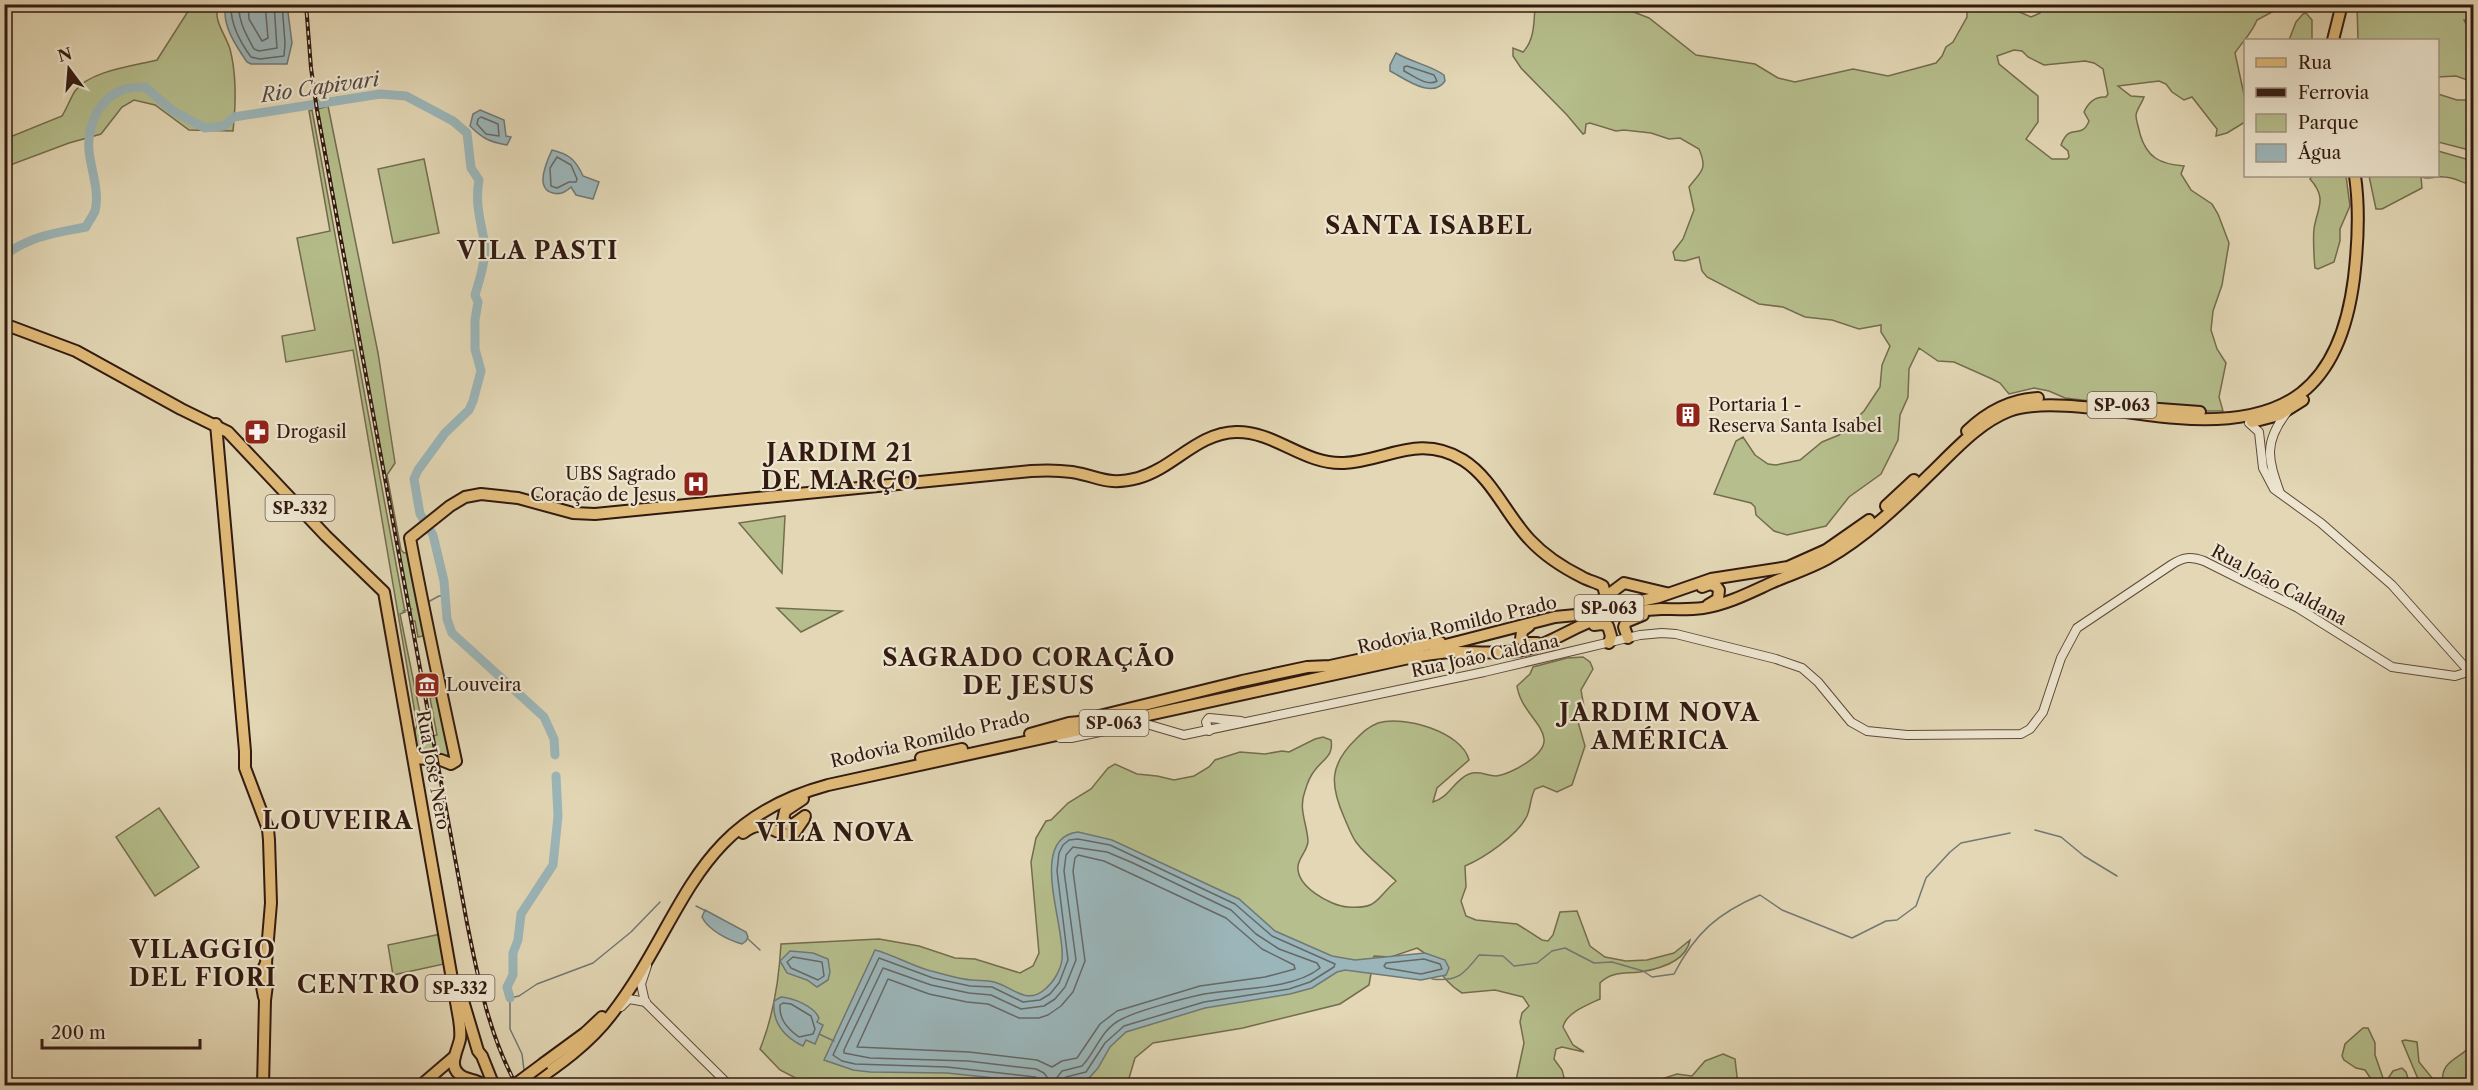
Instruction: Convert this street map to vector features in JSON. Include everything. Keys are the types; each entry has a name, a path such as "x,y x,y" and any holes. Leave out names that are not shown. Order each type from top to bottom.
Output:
{"main road":[{"path":"2326,39 2334,4"},
{"path":"2333,39 2342,4"},
{"name":"Rodovia Romildo Prado","path":"528,1086 585,1033 613,1003 699,862 728,830 774,797 810,784 1069,723 1135,712 1439,646 1558,615 1576,615 1634,603 1711,579 1788,567 1826,550 1882,510 1980,419 2011,402 2051,398 2221,413 2254,408 2284,396 2323,360 2337,331 2347,286 2353,234 2350,177"},
{"name":"Rodovia Romildo Prado","path":"2112,411 2179,421 2249,423 2269,419 2289,410 2310,395 2330,373 2342,353 2350,332 2359,288 2365,238 2365,210 2357,177"},
{"name":"Rodovia Romildo Prado","path":"513,1086 548,1069 588,1041 605,1023 626,994 700,869 733,833 767,808 810,790 1418,656 1439,652 1494,653 1525,650 1599,619 1632,611 1693,608 1734,600 1813,566 1844,548 1881,520 1975,432 2009,411 2028,406 2048,405 2177,418 2238,419 2280,406 2301,394 2312,384 2331,358 2339,341 2348,313 2357,245 2357,177"},
{"name":"SP-332","path":"4,324 53,341 228,432 326,536 373,580"},
{"path":"216,424 245,768 268,834 271,903 266,963 268,977 265,1000 263,1086"},
{"path":"218,452 228,432"},
{"path":"414,758 449,756 435,654 423,610 410,538 456,502 481,494 518,498 584,514 1031,471 1062,471 1107,482 1123,481 1147,475 1197,443 1234,432 1263,436 1319,461 1344,463 1395,451 1428,449 1456,457 1477,472 1531,541 1556,561 1604,588 1606,597"},
{"path":"373,580 386,577"},
{"name":"Rua José Nero","path":"373,580 384,592 444,923"},
{"path":"1590,580 1624,583 1667,593 1688,591 1710,584 1716,586 1720,595 1716,602 1693,608 1650,613 1628,620 1624,627 1628,638"},
{"path":"1609,643 1611,632 1607,625 1578,627 1540,642 1528,644 1522,641 1520,634 1527,626 1592,606 1624,583"},
{"path":"700,869 712,863 752,826 762,825 786,835 796,833 806,816 791,826 786,824 783,814 795,802 826,791 862,783 880,774"},
{"name":"SP-332","path":"444,923 460,993 478,1051 494,1086"},
{"name":"SP-332","path":"444,923 460,1027 453,1065 457,1073"},
{"path":"420,1086 466,1048 478,1051"},
{"path":"470,1078 480,1073 484,1063"},
{"path":"433,1073 447,1071 457,1073 484,1086"}],"street":[{"path":"2280,494 2269,453 2273,434 2289,410"},
{"path":"2249,423 2259,432 2261,460 2266,478 2280,494 2320,523 2392,585 2468,672"},
{"name":"Rua João Caldana","path":"1042,738 1071,738 1143,723 1184,735 1209,731 1628,638 1662,633 1676,634 1776,659 1802,668 1818,682 1851,722 1867,731 1907,735 2021,734 2038,722 2061,657 2077,628 2180,559 2190,557 2204,561 2298,608 2392,667 2449,675 2461,675 2468,672"},
{"path":"1209,731 1206,722 1209,718 1250,722"},
{"path":"650,953 641,984 642,995 646,1002 730,1086"},
{"path":"548,1069 580,1052 629,999 646,1002"}],"green space":[{"path":"2041,4 2285,5 2257,20 2235,53 2244,94 2244,123 2227,133 2216,136 2217,129 2192,97 2184,100 2172,92 2166,84 2159,81 2118,86 2131,96 2144,97 2137,110 2136,120 2146,149 2161,161 2184,166 2181,174 2191,190 2212,204 2229,243 2222,285 2213,311 2211,330 2217,349 2226,363 2219,397 2223,411 2182,411 2065,398 2034,388 2009,394 2000,383 1954,362 1938,361 1919,348 1909,369 1908,397 1900,415 1898,440 1881,474 1849,497 1826,526 1787,535 1774,531 1756,515 1755,507 1751,503 1714,494 1736,441 1743,437 1755,455 1768,464 1776,465 1800,460 1822,442 1839,435 1864,411 1880,387 1882,365 1890,346 1881,332 1881,325 1859,329 1832,320 1805,317 1783,307 1759,304 1707,277 1702,271 1699,257 1685,261 1675,260 1673,252 1683,239 1694,210 1689,187 1702,170 1703,162 1699,149 1680,138 1669,139 1651,133 1616,131 1590,123 1586,124 1583,134 1521,68 1513,56 1513,48 1523,52 1530,42 1535,5 1616,5 1649,18 1696,55 1755,64 1778,78 1795,82 1853,69 1888,76 1936,63 1946,47 1953,42 1967,17 1967,5 2009,5 2031,17 2040,13","holes":["2014,50 2022,51 2028,57 2044,65 2085,61 2094,63 2103,69 2108,94 2106,97 2095,99 2088,106 2084,112 2089,121 2086,127 2064,138 2061,145 2068,151 2067,159 2052,159 2026,139 2038,122 2038,96 1999,64 1997,56"]},
{"path":"192,5 218,5 218,22 230,49 234,69 233,131 189,130 155,105 134,100 122,107 101,134 69,143 5,167 5,139 62,116 75,91 90,79 112,70 157,60"},
{"path":"2357,5 2473,5 2473,25 2469,20 2464,20 2473,38 2473,82 2456,76 2439,77 2439,39 2358,39"},
{"path":"2306,13 2312,20 2312,39 2289,39 2296,22"},
{"path":"2439,94 2457,100 2473,100 2473,151 2439,142"},
{"path":"328,106 378,353 395,463 387,475 401,550 404,553 409,552 427,635 418,637 415,621 412,621 318,109"},
{"path":"312,110 405,612 400,614 425,738 437,735 430,698 442,695 450,751 446,757 422,755 415,741 417,725 353,350 286,362 282,336 315,330 297,238 330,231 309,111"},
{"path":"2439,151 2473,161 2473,185 2448,177 2427,178 2421,177 2439,177"},
{"path":"424,159 439,233 393,243 378,169"},
{"path":"2311,177 2346,177 2350,206 2340,229 2340,241 2334,262 2318,269 2315,268 2314,232 2320,198 2319,192 2310,179"},
{"path":"2369,177 2421,177 2422,188 2382,209 2376,209"},
{"path":"785,516 782,573 739,523"},
{"path":"777,608 842,611 801,632"},
{"path":"1583,657 1590,662 1593,669 1581,690 1584,707 1578,722 1585,746 1572,785 1557,792 1543,786 1535,789 1527,816 1516,831 1491,852 1465,866 1466,887 1461,901 1466,916 1476,920 1517,924 1542,940 1548,941 1553,935 1560,912 1577,911 1590,946 1605,957 1626,961 1647,960 1674,953 1690,940 1683,954 1671,963 1647,971 1614,975 1605,979 1600,983 1600,999 1568,1018 1563,1027 1573,1045 1584,1052 1562,1047 1556,1049 1554,1059 1562,1070 1566,1085 1515,1085 1524,1043 1520,1022 1522,1013 1529,1006 1523,997 1495,990 1462,993 1448,982 1428,957 1417,948 1391,957 1374,956 1369,985 1340,1004 1243,1028 1153,1043 1135,1058 1127,1085 809,1085 780,1070 760,1049 775,997 781,944 879,939 919,946 955,958 975,959 1020,973 1033,966 1039,953 1031,862 1036,838 1046,821 1051,820 1068,803 1091,789 1108,768 1115,764 1137,774 1174,780 1194,776 1209,767 1215,760 1240,752 1265,754 1289,752 1315,739 1323,737 1331,740 1331,750 1312,775 1303,798 1308,841 1298,866 1299,873 1302,881 1308,887 1332,903 1348,907 1371,904 1396,881 1356,842 1339,806 1335,776 1341,758 1347,749 1368,728 1389,721 1416,724 1444,734 1464,750 1469,760 1437,788 1433,802 1439,800 1459,780 1469,774 1502,775 1518,768 1533,757 1543,745 1543,733 1522,702 1517,686 1530,674 1533,667 1567,658"},
{"path":"159,808 199,867 155,896 116,837"},
{"path":"441,934 444,964 393,975 388,945"},
{"path":"2363,1028 2368,1028 2375,1043 2375,1055 2383,1078 2387,1080 2393,1071 2402,1068 2406,1072 2410,1085 2375,1085 2365,1070 2356,1068 2344,1060 2342,1056 2345,1044"},
{"path":"2402,1041 2417,1042 2419,1062 2432,1078 2443,1083 2443,1075 2448,1064 2466,1050 2473,1041 2473,1070 2461,1085 2414,1085 2418,1079"},
{"path":"1723,1054 1735,1059 1738,1085 1643,1085 1677,1074 1692,1076 1705,1061"}],"water":[{"path":"226,5 287,5 292,43 287,64 247,62 234,42 228,27"},
{"path":"1396,53 1439,72 1444,75 1445,81 1439,86 1426,88 1390,71 1390,65"},
{"path":"480,110 504,120 506,136 511,137 507,145 487,139 470,126 473,114"},
{"path":"552,150 571,158 583,176 599,182 593,199 576,195 571,187 560,193 547,190 543,181"},
{"path":"1078,832 1112,840 1239,899 1275,931 1332,956 1355,960 1425,953 1445,960 1449,968 1446,975 1421,980 1345,970 1337,972 1312,988 1290,994 1205,1008 1126,1032 1110,1047 1098,1068 1089,1078 1078,1081 1043,1083 947,1073 870,1072 853,1070 824,1060 875,950 924,969 961,979 994,982 1025,995 1037,994 1047,987 1058,972 1062,959 1062,945 1052,886 1055,850 1063,838"},
{"path":"705,910 746,932 748,937 746,941 742,944 714,930 702,917"},
{"path":"790,951 813,953 828,959 830,972 828,980 817,987 807,980 787,973 780,961"},
{"path":"781,997 803,1003 819,1018 817,1022 823,1025 815,1044 806,1040 803,1046 788,1036 780,1027 775,1015 774,1001"}],"waterway":[{"name":"Rio Capivari","path":"4,255 34,239 86,227 95,211 96,204 96,189 89,151 92,123 106,100 124,89 145,87 173,111 205,128 224,126 234,117 380,94 406,96 453,121 467,133 471,168 479,180 478,203 485,247 475,295 478,302 475,320 475,349 481,371 469,410 445,433 414,479 420,514 433,535 444,581 447,619 452,633 544,717 554,739 555,755"},
{"path":"428,602 439,596 447,595"},
{"path":"403,611 412,609"},
{"name":"Rio Capivari","path":"510,998 507,987 513,975 513,953 518,940 521,914 553,865 558,816 556,776"},
{"path":"2035,830 2061,837 2084,856 2117,876"},
{"path":"1432,979 1441,980 1460,975 1479,955 1503,956 1514,966 1537,963 1552,951 1565,948 1594,963 1612,962 1643,971 1652,977 1674,974 1690,947 1709,926 1732,909 1760,895 1782,910 1852,938 1886,921 1897,920 1916,906 1926,878 1961,843 2010,833"},
{"path":"524,1070 522,1054 510,1029 510,998 519,996 537,984 593,963 631,932 660,902"},
{"path":"696,906 706,911"},
{"path":"748,939 760,950"},
{"path":"819,1034 834,1041"}],"railway":[{"path":"306,4 317,110 467,923 480,986 492,1027 517,1086"}],"place":[{"name":"Portaria 1 - Reserva Santa Isabel","path":"1688,415"},
{"name":"Drogasil","path":"257,432"},
{"name":"UBS Sagrado Coração de Jesus","path":"696,484"},
{"name":"Louveira","path":"427,685"}],"district":[{"name":"SANTA ISABEL","path":"1429,225"},
{"name":"VILA PASTI","path":"538,250"},
{"name":"JARDIM 21 DE MARÇO","path":"840,466"},
{"name":"SAGRADO CORAÇÃO DE JESUS","path":"1029,671"},
{"name":"JARDIM NOVA AMÉRICA","path":"1660,726"},
{"name":"LOUVEIRA","path":"338,820"},
{"name":"VILA NOVA","path":"835,832"},
{"name":"VILAGGIO DEL FIORI","path":"203,963"},
{"name":"CENTRO","path":"359,984"}]}
